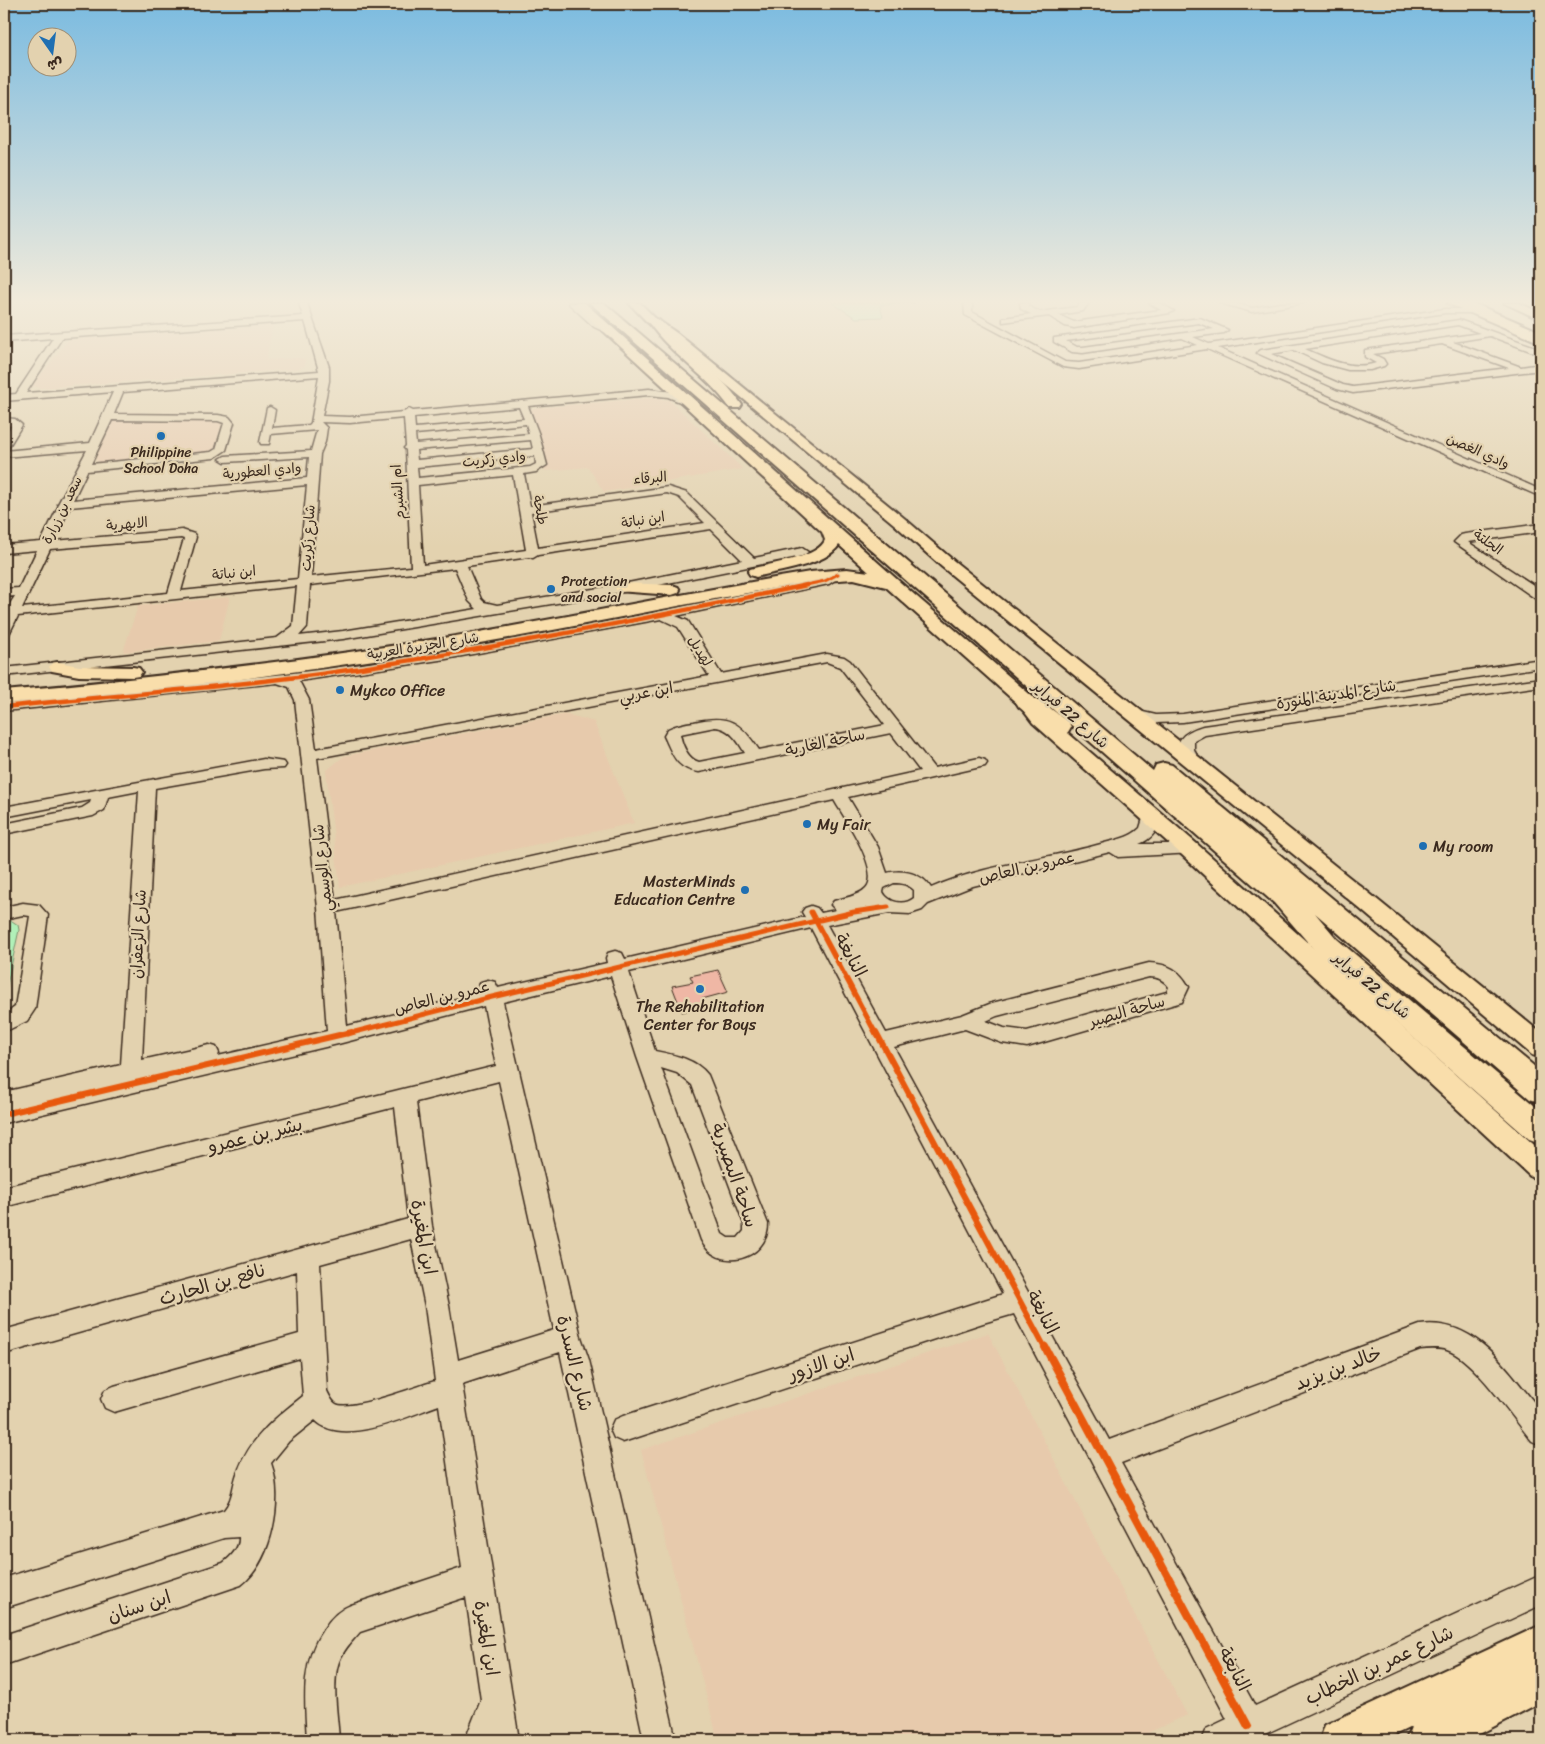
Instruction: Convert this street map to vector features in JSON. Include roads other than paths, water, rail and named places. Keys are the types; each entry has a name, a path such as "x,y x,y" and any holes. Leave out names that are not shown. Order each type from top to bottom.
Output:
{"highway":[{"name":"شارع 22 فبراير","path":"689,384 1284,897 1327,946 1541,1130"},
{"name":"شارع 22 فبراير","path":"707,384 735,405 875,522 1011,641 1541,1090"},
{"path":"717,384 735,405"},
{"path":"1027,702 1259,894 1327,946"}],"main road":[{"name":"شارع 22 فبراير","path":"669,384 902,594 1027,702 1040,719 1189,849 1541,1168"},
{"path":"733,384 1130,713 1361,898 1541,1048"},
{"name":"شارع الجزيرة العربية","path":"5,675 135,678 336,659 466,640 594,617 800,561 828,550 832,546 832,537 824,524"},
{"path":"829,557 841,558 847,562 845,566 838,569 750,574 829,557"},
{"name":"شارع الجزيرة العربية","path":"4,697 452,629 672,590 750,574 856,574 872,577 902,594"},
{"path":"623,588 672,590"},
{"path":"399,662 429,649 466,640"},
{"path":"58,667 135,678 240,684"},
{"path":"1340,1740 1541,1644"},
{"path":"1426,1740 1541,1681"}],"street":[{"path":"19,397 27,384"},
{"path":"4,398 178,384"},
{"name":"شارع زكريت","path":"300,627 315,452 309,445 316,424 322,384"},
{"path":"267,431 316,424 335,419 350,420 646,389 657,384"},
{"name":"وادي الغصن","path":"1293,384 1541,494"},
{"path":"1334,384 1353,390 1398,384"},
{"name":"سعد بن زرارة","path":"4,631 108,416 119,389"},
{"path":"409,413 523,405 653,392 670,394 692,404"},
{"name":"وادي زكريت","path":"414,482 535,470 541,467 539,452 530,421 523,405"},
{"path":"264,448 270,410"},
{"name":"ام الشبرم","path":"409,413 409,448 414,482 416,570"},
{"path":"82,468 214,455 221,450 229,423 225,419 218,418 108,416"},
{"path":"4,421 11,421 17,424 4,446"},
{"path":"409,432 530,421"},
{"path":"409,448 534,437"},
{"path":"4,454 93,446"},
{"path":"225,459 315,452"},
{"path":"411,464 539,452"},
{"name":"طلحة","path":"518,472 533,554"},
{"name":"وادي العطورية","path":"64,504 312,481"},
{"name":"البرقاء","path":"524,510 668,490 682,495 713,525 750,574"},
{"name":"ابن نباتة","path":"12,613 460,565 713,525"},
{"name":"الجلتة","path":"1541,528 1465,538 1460,542 1541,596"},
{"name":"الابهرية","path":"4,550 45,545 188,535 190,537 173,596"},
{"name":"شارع الجزيرة العربية","path":"5,675 58,667 322,638 623,588 750,574 802,552"},
{"path":"460,565 474,601 479,605 499,609"},
{"name":"شارع الجزيرة العربية","path":"4,707 240,684 399,662 665,616 825,581 838,574"},
{"path":"4,593 22,591"},
{"path":"458,616 473,606 474,601"},
{"name":"لهديل","path":"683,624 684,616 689,611"},
{"name":"لهديل","path":"665,616 683,624 717,678"},
{"path":"278,643 292,635 300,627 307,634 322,638"},
{"name":"ابن عربي","path":"309,755 827,658 839,660 930,774"},
{"name":"شارع المدينة المنورة","path":"1130,713 1156,719 1183,718 1541,663"},
{"path":"302,700 306,684 321,673"},
{"path":"278,678 295,684 302,700"},
{"path":"1302,716 1296,710 1299,707 1403,690 1437,678"},
{"name":"شارع المدينة المنورة","path":"1190,760 1185,748 1189,737 1195,733 1541,682"},
{"name":"شارع الوسمي","path":"302,700 327,908 338,1030"},
{"name":"ساحة الغارية","path":"755,756 731,724 723,722 673,732 672,736 686,764 691,767 755,756 894,728"},
{"path":"327,908 979,763"},
{"path":"4,812 264,764 278,765"},
{"name":"شارع الزعفران","path":"130,1077 147,785"},
{"path":"4,829 82,814 98,806 101,793"},
{"path":"838,794 872,850 877,866 878,900 888,907"},
{"name":"عمرو بن العاص","path":"814,917 854,902 877,887 886,878 915,887 959,883 1095,852 1143,835 1151,823 1151,816"},
{"name":"عمرو بن العاص","path":"1095,852 1156,848 1189,849"},
{"path":"872,850 915,887"},
{"name":"عمرو بن العاص","path":"4,1100 130,1077 338,1030 616,962 814,917 888,907 908,909 920,904 915,887"},
{"path":"4,914 30,908 35,909 39,914 25,1009 20,1016 4,1024"},
{"name":"النابغة","path":"814,917 1248,1726"},
{"name":"ساحة البصيرية","path":"616,962 647,1057 713,1240 722,1248 746,1246 756,1234 756,1224 701,1081 698,1076 686,1068 647,1057"},
{"name":"ساحة البصير","path":"880,1042 966,1021 992,1010 1149,970 1160,971 1170,976 1178,987 1178,994 1172,999 1027,1039 1002,1035 966,1021"},
{"name":"شارع السدرة","path":"490,992 568,1337 576,1360 660,1740"},
{"name":"بشر بن عمرو","path":"4,1197 507,1071"},
{"name":"عمرو بن العاص","path":"4,1114 130,1077"},
{"name":"ابن المغيرة","path":"405,1098 420,1226 437,1306 503,1740"},
{"name":"نافع بن الحارث","path":"4,1342 420,1226"},
{"path":"308,1257 316,1402 327,1414 336,1418 357,1418 568,1337"},
{"name":"ابن الازور","path":"623,1429 983,1311 1020,1301"},
{"name":"خالد بن يزيد","path":"1104,1456 1420,1337 1431,1335 1444,1336 1469,1348 1481,1359 1541,1432"},
{"path":"114,1399 312,1342"},
{"name":"ابن سنان","path":"4,1650 231,1575 248,1560 254,1546 243,1530 259,1525 262,1506 261,1475 257,1462 270,1440 316,1402"},
{"path":"4,1593 243,1530"},
{"name":"ابن المغيرة","path":"323,1740 320,1673 325,1652 335,1634 350,1620 478,1578"},
{"name":"شارع عمر بن الخطاب","path":"1217,1740 1541,1590"},
{"name":"ابن المغيرة","path":"481,1740 488,1729 496,1699"}],"place":[{"name":"Philippine School Doha","path":"161,436"},
{"name":"Protection and social","path":"551,589"},
{"name":"Mykco Office","path":"340,690"},
{"name":"My Fair","path":"807,824"},
{"name":"My room","path":"1423,846"},
{"name":"MasterMinds Education Centre","path":"745,890"},
{"name":"The Rehabilitation Center for Boys","path":"700,989"}]}
